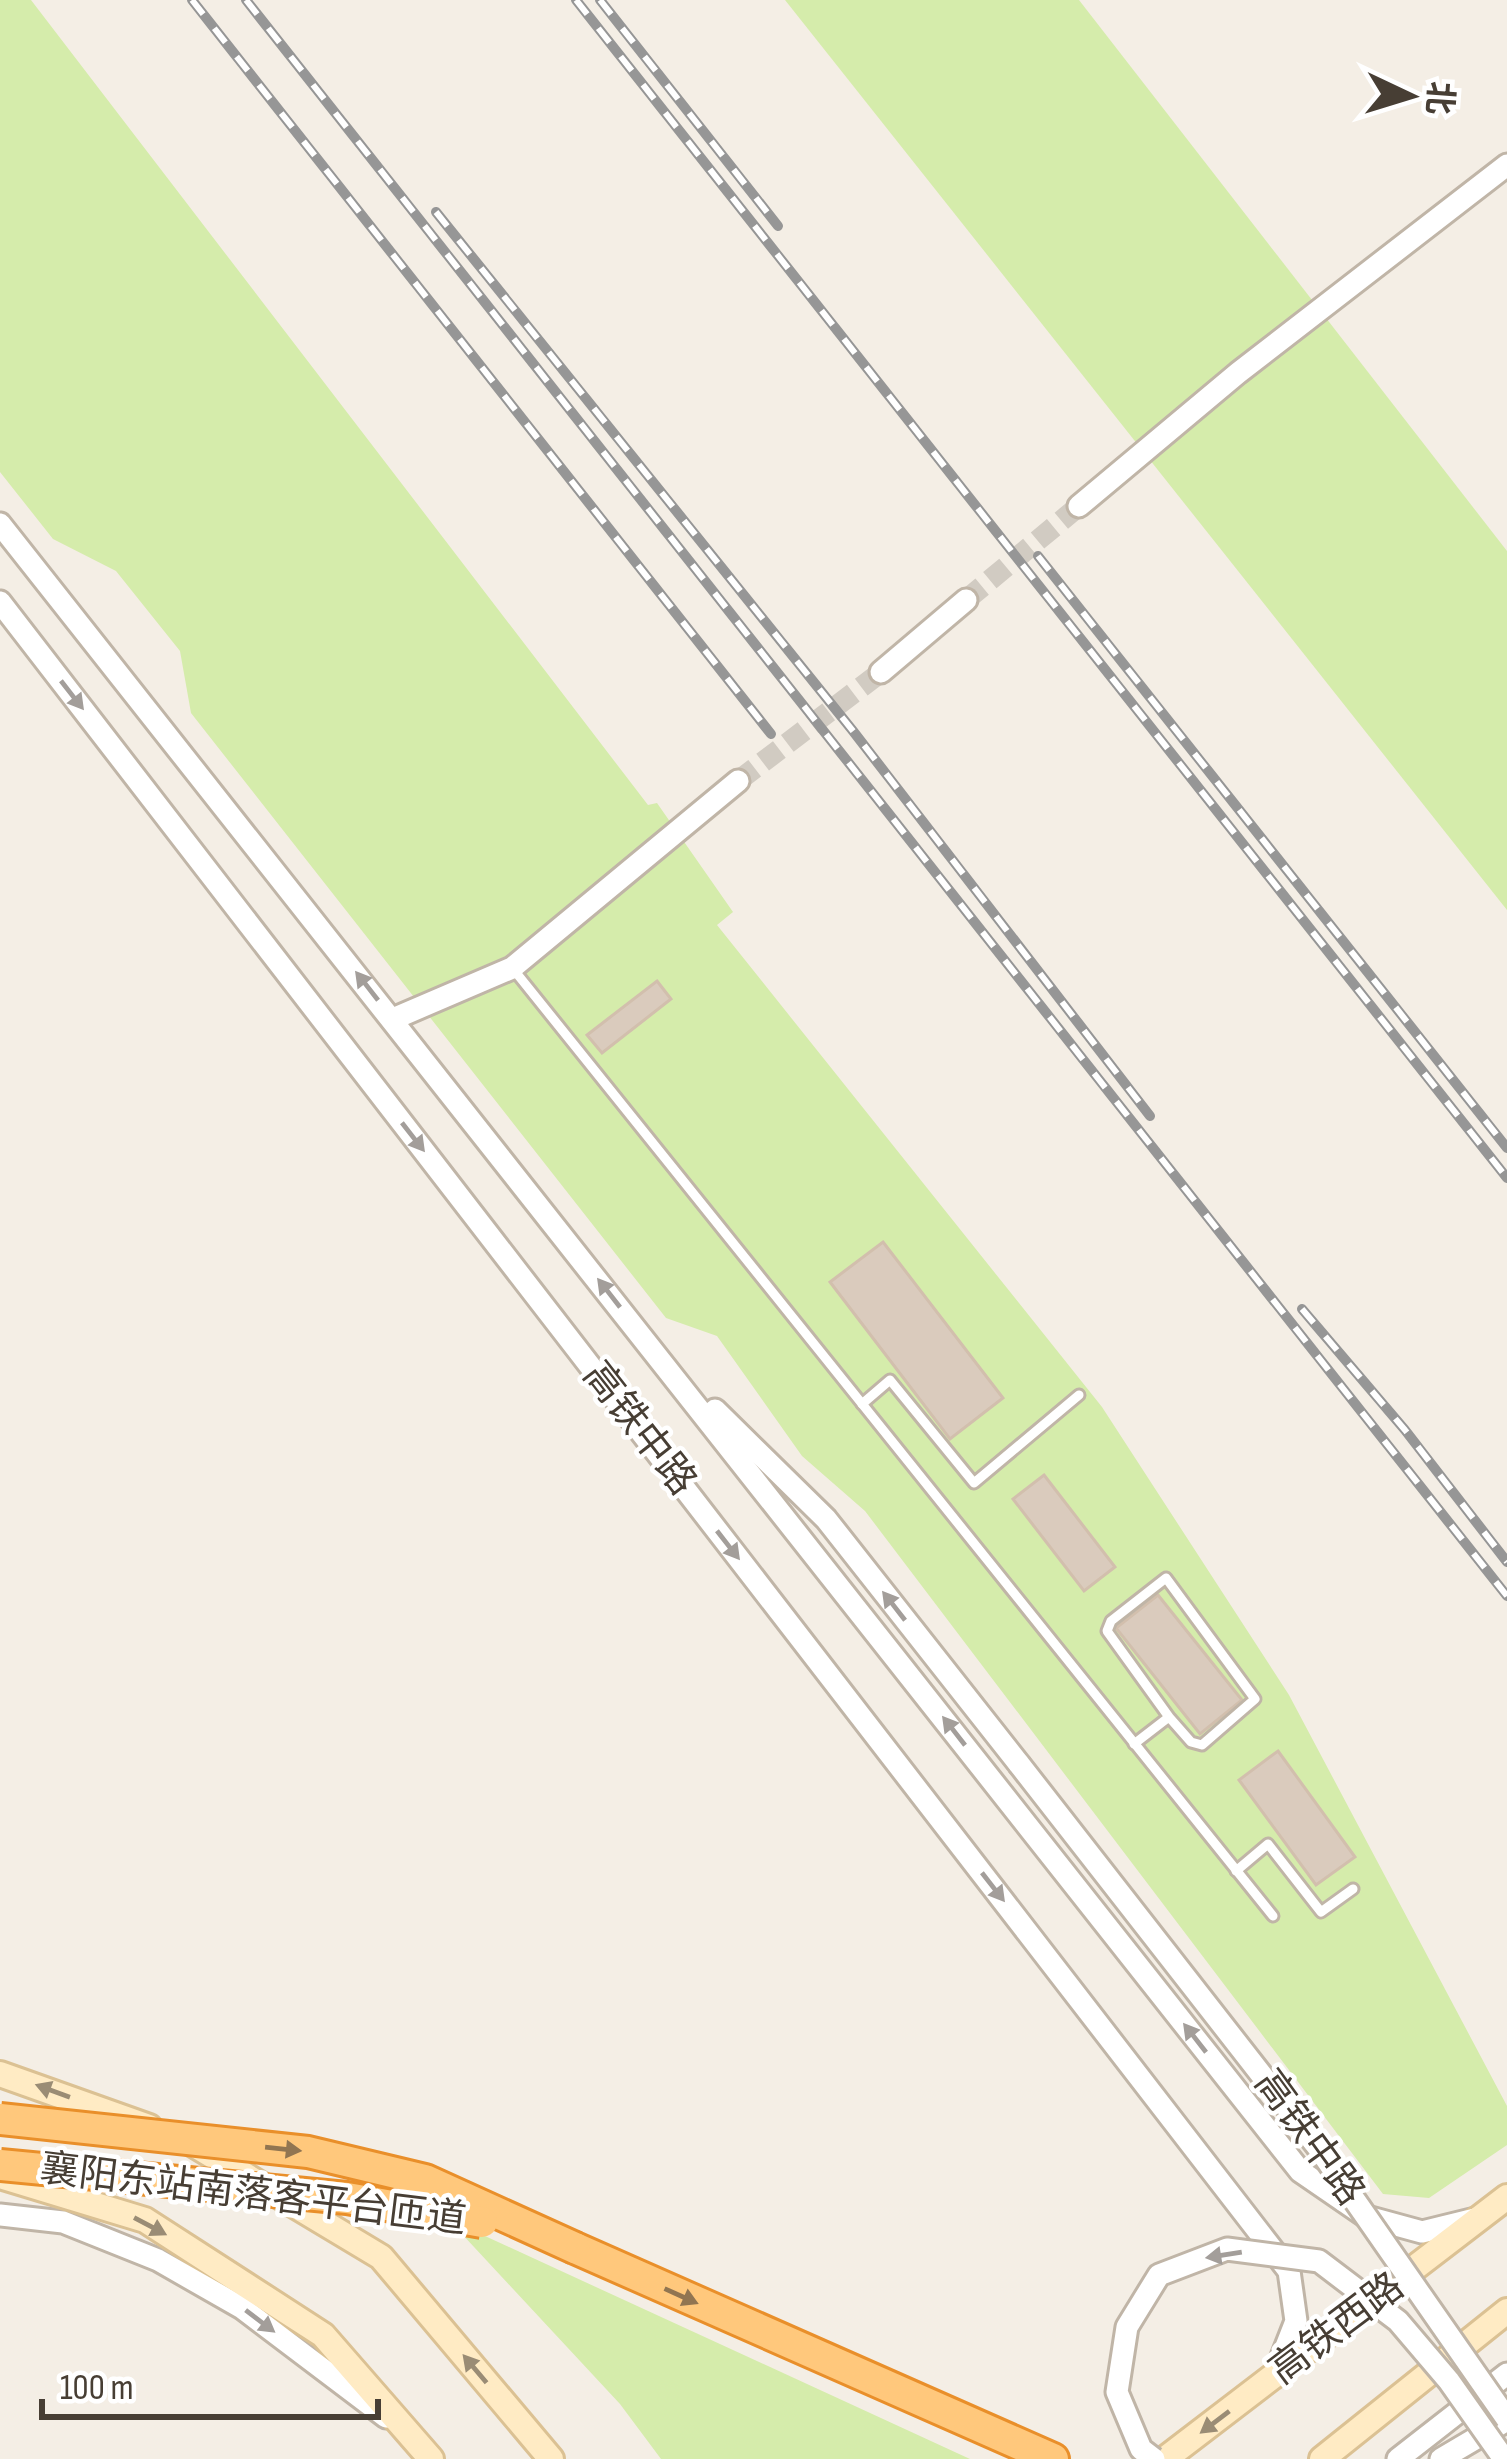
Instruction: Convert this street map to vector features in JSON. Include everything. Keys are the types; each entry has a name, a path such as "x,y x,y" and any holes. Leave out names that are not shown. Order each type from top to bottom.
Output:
{"highway":[{"path":"0,2120 308,2152 425,2180 1053,2459"},
{"name":"襄阳东站南落客平台匝道","path":"0,2164 368,2201 450,2213 575,2248"}],"main road":[{"path":"0,2074 198,2145 380,2257 551,2459"},
{"path":"0,2176 145,2220 323,2335 424,2449"},
{"name":"高铁西路","path":"1165,2459 1507,2197"},
{"path":"1322,2459 1507,2311"}],"street":[{"path":"1079,506 1238,373 1507,165"},
{"name":"高铁中路","path":"0,524 1300,2171 1367,2217 1422,2232 1481,2218"},
{"path":"881,672 966,600"},
{"name":"高铁中路","path":"0,602 1289,2271 1296,2321 1274,2377"},
{"path":"393,1019 512,968 738,781"},
{"name":"高铁中路","path":"649,1343 826,1520 1213,2009 1367,2217 1507,2419"},
{"path":"0,2215 63,2222 158,2260 242,2308 424,2449"},
{"name":"高铁中路","path":"1154,2459 1141,2449 1117,2392 1127,2327 1159,2275 1227,2249 1319,2261 1411,2336 1504,2459"},
{"path":"1398,2459 1507,2374"},
{"path":"1441,2459 1507,2419"}],"lane":[{"path":"512,968 1273,1916"},
{"path":"862,1404 890,1380 974,1483 1079,1395"},
{"path":"1166,1578 1255,1699 1202,1744 1191,1742 1169,1717 1107,1631 1112,1621 1166,1578"},
{"path":"1134,1744 1169,1717"},
{"path":"1236,1870 1268,1844 1321,1912 1353,1889"}],"green space":[{"path":"0,0 31,0 648,805 657,803 733,912 717,925 1102,1407 1289,1695 1507,2106 1507,2145 1429,2198 1383,2194 865,1511 802,1456 717,1336 666,1318 191,713 180,651 116,571 53,539 0,472"},
{"path":"785,0 1079,0 1507,551 1507,910"},
{"path":"448,2219 970,2459 661,2459 620,2404"}],"building":[{"path":"657,981 671,999 602,1053 587,1035"},
{"path":"883,1242 1003,1398 950,1439 830,1282"},
{"path":"1044,1475 1115,1567 1084,1591 1013,1499"},
{"path":"1158,1595 1242,1700 1200,1734 1116,1628"},
{"path":"1278,1751 1355,1857 1316,1885 1239,1780"}],"tunnel":[{"path":"966,600 1079,506"},
{"path":"738,781 881,672"}],"railway":[{"path":"192,0 771,734"},
{"path":"246,0 1507,1596"},
{"path":"576,0 1507,1178"},
{"path":"600,0 778,226"},
{"path":"436,212 853,731 1150,1116"},
{"path":"1038,556 1507,1148"},
{"path":"1302,1309 1405,1430 1507,1562"}]}
